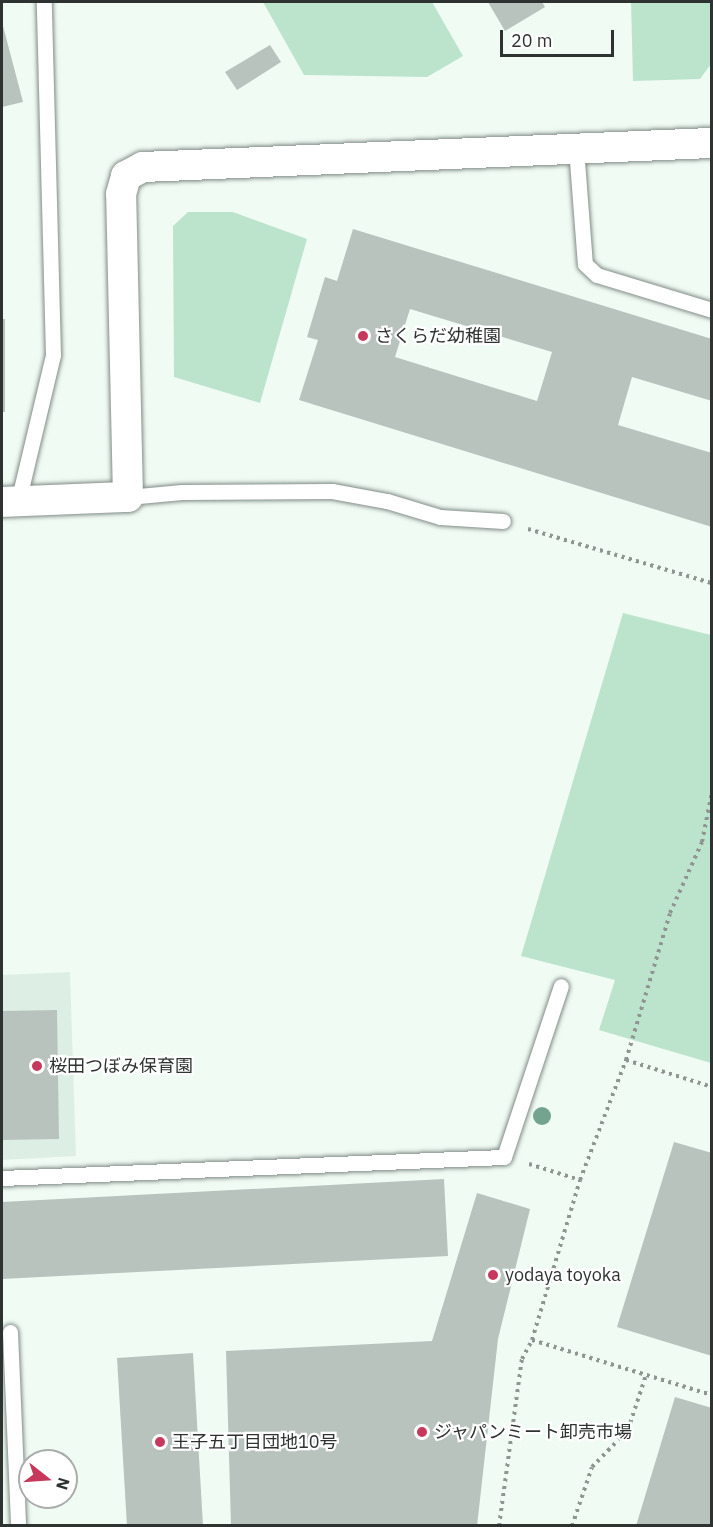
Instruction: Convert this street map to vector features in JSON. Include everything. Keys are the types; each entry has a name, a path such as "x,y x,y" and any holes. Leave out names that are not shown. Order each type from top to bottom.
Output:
{"street":[{"path":"10,502 128,497 121,194 126,176 143,167 711,143"}],"lane":[{"path":"10,502 53,355 44,2"},
{"path":"576,148 585,264 597,275 711,310"},
{"path":"128,497 182,492 332,491 387,501 440,517 503,521"},
{"path":"2,1178 504,1157 561,986"},
{"path":"10,1332 18,1526"}],"path":[{"path":"499,1526 522,1359 532,1340 580,1180 626,1060 670,914 702,842 711,792"},
{"path":"626,1060 711,1087"},
{"path":"504,1157 580,1180"},
{"path":"532,1340 711,1395"},
{"path":"572,1526 592,1467 628,1430 646,1375"}],"shaded area":[{"name":"桜田つぼみ保育園","path":"70,972 76,1156 2,1160 2,975"}],"green space":[{"path":"263,2 432,2 463,56 427,77 304,75"},
{"path":"631,2 711,2 711,64 700,79 633,81"},
{"path":"188,212 233,212 307,239 260,403 174,377 173,226"},
{"path":"623,613 711,635 711,1063 599,1030 615,980 521,956"}],"building":[{"path":"488,2 542,2 545,7 505,31"},
{"path":"2,22 23,102 2,107"},
{"path":"270,45 281,62 237,90 225,72"},
{"path":"353,229 712,339 712,401 632,377 618,425 712,453 712,527 299,400 318,340 307,337 325,277 337,281","holes":["410,309 552,352 537,401 395,357"]},
{"path":"2,319 5,319 5,412 2,412"},
{"path":"57,1010 59,1139 2,1140 2,1011"},
{"path":"674,1142 712,1153 712,1356 617,1327"},
{"path":"444,1179 448,1256 2,1279 2,1202"},
{"path":"477,1193 530,1209 498,1339 477,1526 231,1526 226,1351 432,1341"},
{"name":"王子五丁目団地10号","path":"193,1353 203,1526 127,1526 117,1358"},
{"path":"675,1397 712,1408 712,1526 636,1526"}],"place":[{"name":"さくらだ幼稚園","path":"363,336"},
{"name":"桜田つぼみ保育園","path":"37,1066"},
{"name":"yodaya toyoka","path":"493,1275"},
{"name":"ジャパンミート卸売市場","path":"422,1432"},
{"name":"王子五丁目団地10号","path":"160,1442"}]}
